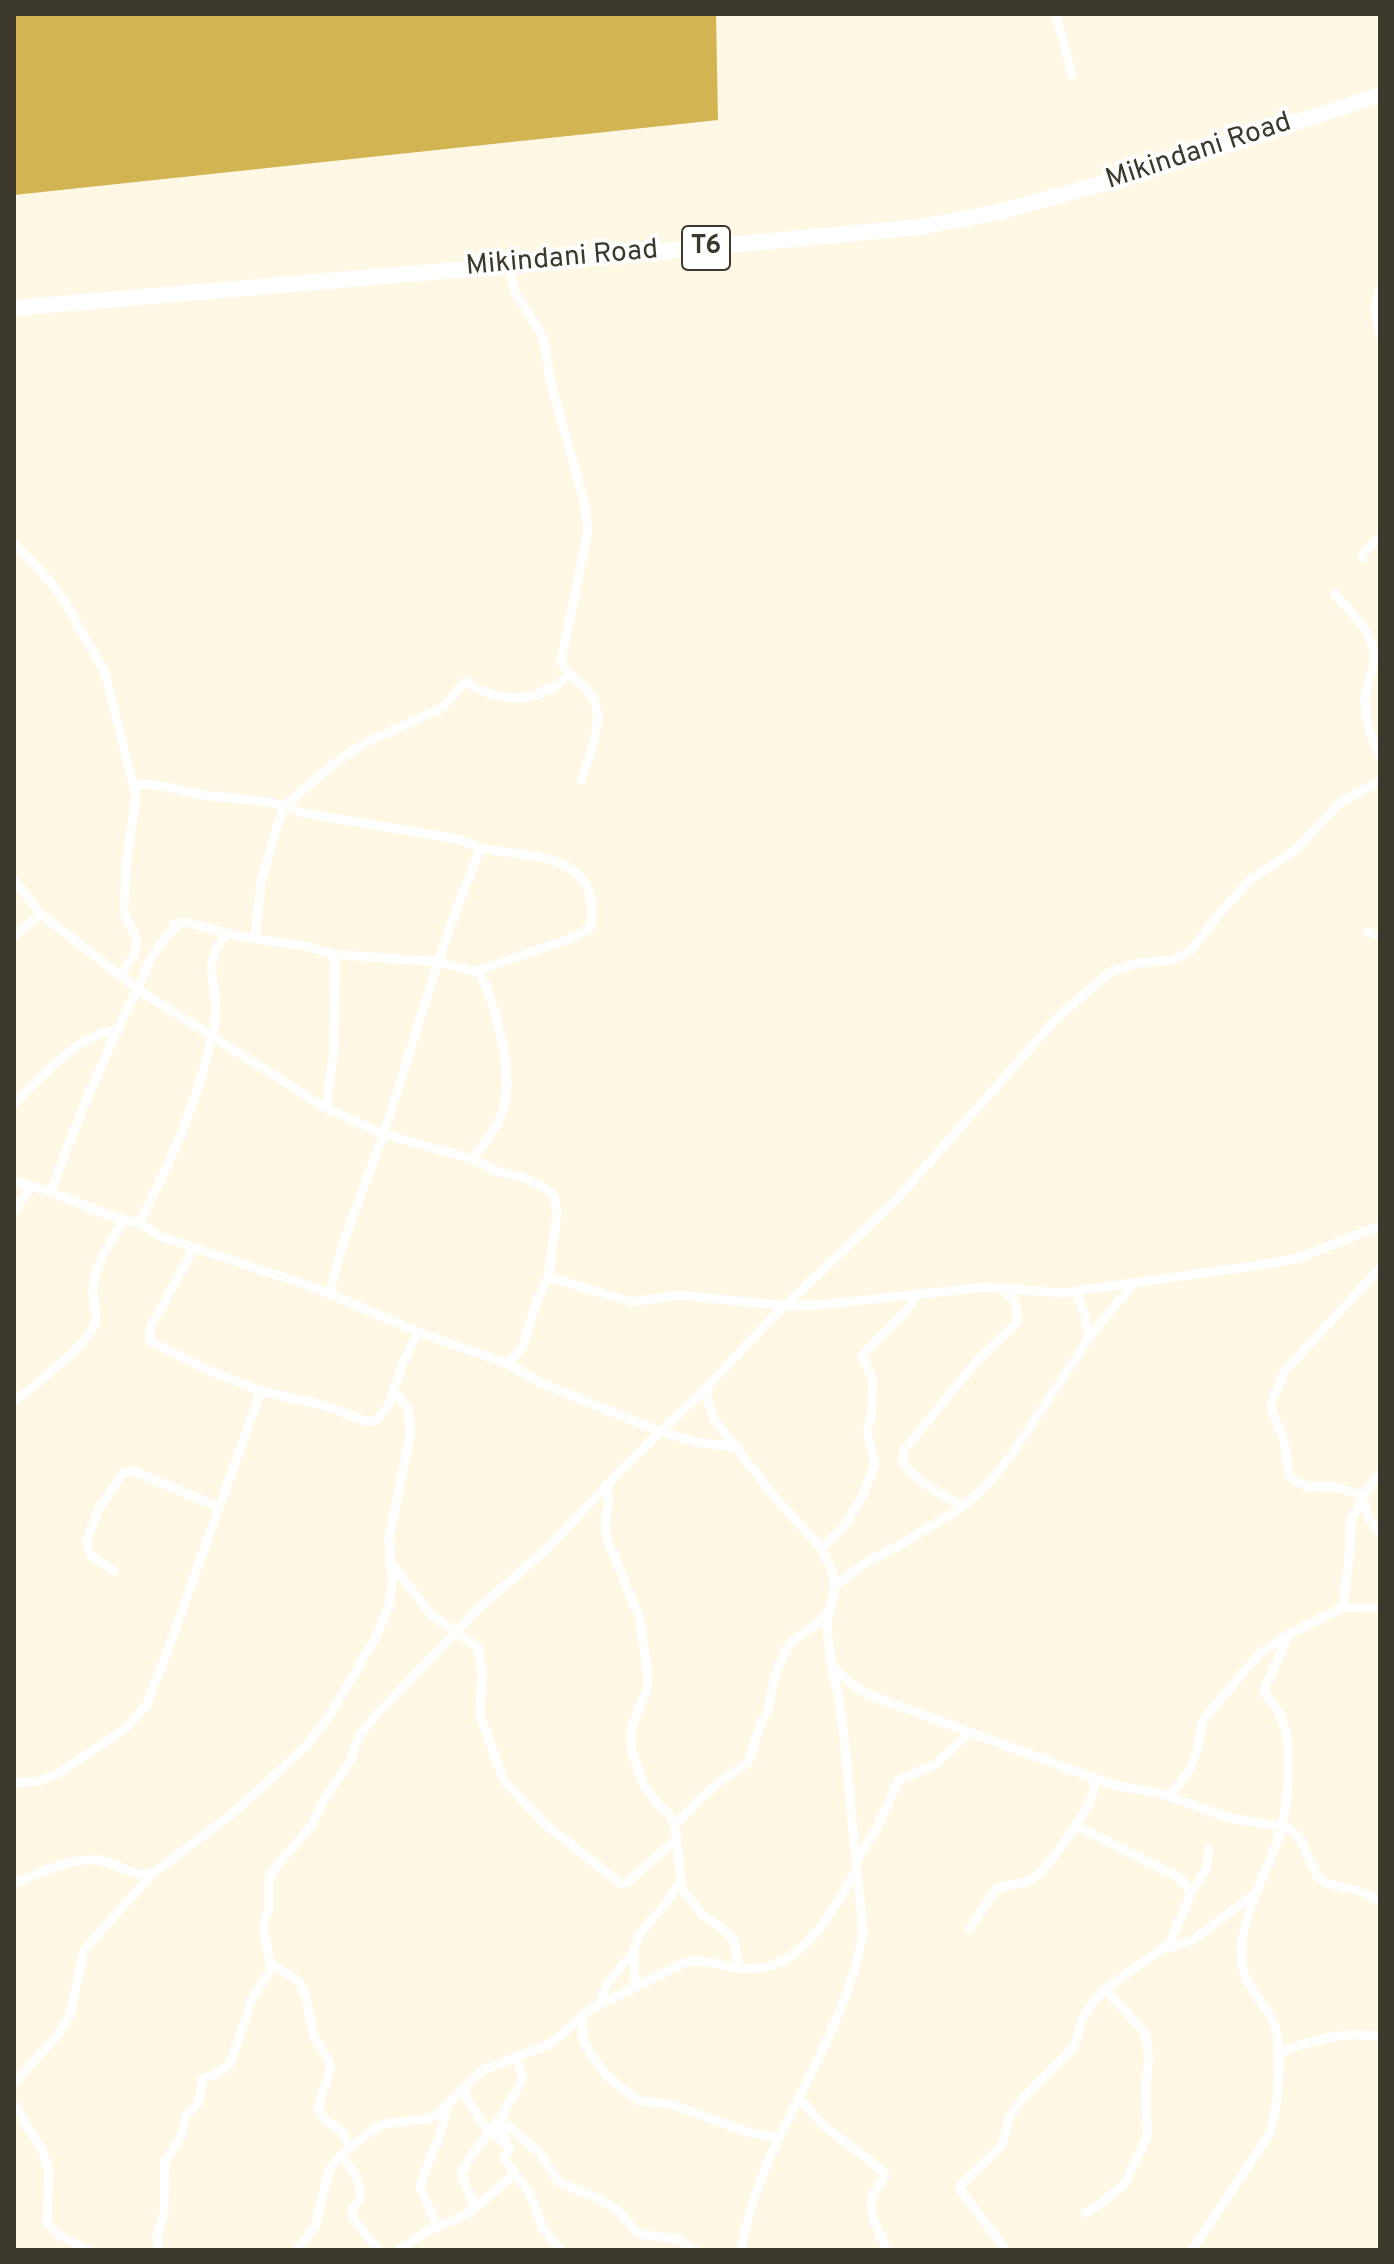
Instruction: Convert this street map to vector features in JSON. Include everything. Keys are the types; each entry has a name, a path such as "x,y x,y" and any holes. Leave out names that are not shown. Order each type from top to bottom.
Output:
{"highway":[{"name":"Mikindani Road","path":"14,308 920,227 999,212 1158,168 1380,95"}],"street":[{"path":"1056,14 1072,75"},
{"path":"509,265 515,292 545,346 550,379 585,506 588,531 561,661 569,675 591,694 598,715 582,779"},
{"path":"1380,289 1375,308 1380,335"},
{"path":"1362,558 1380,537"},
{"path":"14,544 64,600 105,673 135,784 124,914 137,940 134,955 121,974"},
{"path":"1335,594 1363,627 1377,656 1365,703 1372,741 1380,756"},
{"path":"255,939 261,882 278,823 286,805 332,765 365,743 442,708 466,681 493,697 516,697 542,693 547,688 551,690 569,675"},
{"path":"158,2250 157,2235 164,2215 165,2161 180,2139 186,2116 199,2102 203,2078 219,2073 230,2064 253,1997 268,1976 272,1964 263,1926 269,1908 269,1879 307,1832 324,1799 351,1759 362,1732 498,1590 548,1548 786,1306 895,1201 1057,1018 1110,972 1122,967 1172,960 1191,951 1252,878 1303,843 1341,802 1380,781"},
{"path":"135,784 156,784 208,796 252,799 286,805 303,813 458,839 481,848 564,864 588,886 590,928 572,938 476,971"},
{"path":"330,1294 339,1258 463,891 481,848"},
{"path":"14,880 41,914 137,989 326,1108 383,1134 472,1159 497,1171 525,1178 553,1195 557,1214 548,1277 523,1345 506,1363"},
{"path":"14,936 41,914"},
{"path":"51,1192 116,1030 161,941 175,929 174,924 185,922 255,939 307,946 332,954 439,962 480,973 492,1006 507,1079 504,1109 472,1159"},
{"path":"1367,932 1380,936"},
{"path":"139,1223 181,1132 209,1058 217,999 211,964 214,950 227,933"},
{"path":"326,1108 334,1049 335,965 332,954"},
{"path":"14,1104 83,1041 116,1030"},
{"path":"14,1181 139,1223 156,1234 330,1294 418,1332 506,1363 543,1384 662,1432 700,1443 738,1447"},
{"path":"14,1212 31,1186"},
{"path":"14,1401 60,1363 94,1326 96,1317 92,1291 95,1275 124,1219"},
{"path":"548,1277 632,1302 679,1295 786,1306 841,1304 998,1287 1062,1293 1298,1258 1380,1226"},
{"path":"194,1248 150,1328 150,1341 210,1371 261,1391 298,1398 370,1421 382,1416 418,1332"},
{"path":"1363,1497 1332,1486 1308,1487 1294,1480 1289,1474 1283,1436 1271,1404 1284,1372 1380,1268"},
{"path":"835,1586 865,1563 964,1506 989,1483 1010,1457 1089,1339 1133,1284"},
{"path":"964,1506 930,1486 908,1468 902,1457 904,1450 946,1396 1016,1323 1014,1301 998,1287"},
{"path":"1076,1292 1085,1315 1089,1339"},
{"path":"821,1548 844,1527 864,1493 875,1466 867,1431 874,1386 862,1357 889,1326 905,1315 917,1294"},
{"path":"708,1386 707,1399 714,1419 829,1560 835,1586 827,1624 839,1699 863,1932 858,1962 838,2015 800,2099 777,2137 751,2206 741,2250"},
{"path":"14,1783 52,1777 112,1738 146,1706 261,1391"},
{"path":"15,2080 57,2036 66,2022 74,2003 84,1950 153,1873 239,1809 296,1757 323,1725 364,1659 383,1622 391,1594 389,1538 411,1431 408,1408 394,1391"},
{"path":"114,1571 91,1556 86,1543 98,1510 115,1480 123,1473 134,1471 218,1507"},
{"path":"1343,1607 1351,1520 1380,1473"},
{"path":"607,1486 607,1539 637,1606 648,1678 647,1689 631,1729 631,1749 644,1786 670,1815 675,1826 680,1882 684,1893 701,1913 734,1940 739,1969"},
{"path":"1363,1497 1369,1519 1380,1533"},
{"path":"391,1561 436,1620 473,1642 481,1656 480,1715 501,1773 510,1788 546,1825 621,1884 628,1882 678,1837"},
{"path":"1170,1797 1191,1767 1201,1725 1208,1713 1254,1658 1289,1634 1343,1607 1380,1608"},
{"path":"675,1826 694,1802 716,1782 748,1763 786,1649 794,1639 820,1622 829,1610"},
{"path":"1192,2250 1271,2132 1277,2092 1275,2027 1242,1967 1242,1948 1254,1894 1281,1828 1288,1774 1285,1733 1282,1718 1264,1690 1289,1634"},
{"path":"831,1664 851,1684 872,1696 1113,1785 1170,1797 1230,1818 1288,1828 1297,1833 1317,1876 1326,1883 1359,1891 1380,1901"},
{"path":"297,2250 315,2227 329,2170 341,2155 383,2124 432,2117 446,2108 481,2071 552,2043 599,2004 697,1959 758,1970 797,1954 824,1923 874,1833 899,1780 936,1764 969,1733"},
{"path":"970,1928 991,1893 1038,1875 1075,1825 1093,1794 1095,1785 1092,1777"},
{"path":"1075,1825 1180,1878 1191,1893"},
{"path":"1006,2250 960,2186 1002,2145 1014,2109 1074,2047 1084,2016 1105,1989 1163,1950 1173,1939 1191,1893 1206,1869 1209,1849"},
{"path":"14,1883 73,1863 97,1860 139,1875 153,1873"},
{"path":"635,1986 634,1951 638,1936 680,1882"},
{"path":"1163,1950 1193,1940 1254,1894"},
{"path":"599,2004 607,1984 634,1951"},
{"path":"272,1964 295,1978 303,1988 313,2033 331,2066 318,2107 324,2119 341,2131 351,2147"},
{"path":"1085,2213 1125,2183 1147,2136 1149,2056 1145,2033 1105,1989"},
{"path":"582,2016 583,2040 591,2055 610,2079 639,2101 670,2104 751,2133 777,2137"},
{"path":"1278,2054 1299,2045 1340,2035 1380,2037"},
{"path":"504,2143 502,2118 507,2102 523,2080 516,2058"},
{"path":"463,2091 477,2117 510,2149 504,2159 529,2192 543,2228 560,2250"},
{"path":"800,2099 822,2124 885,2173 884,2180 871,2199 876,2225 887,2250"},
{"path":"14,2104 42,2150 49,2170 47,2223 59,2235 88,2250"},
{"path":"438,2227 420,2187 435,2152 446,2108"},
{"path":"471,2211 473,2201 461,2174 489,2131 502,2118"},
{"path":"502,2118 541,2154 557,2180 599,2199 644,2235 678,2239 695,2250"},
{"path":"341,2155 350,2166 359,2191 359,2200 352,2210 353,2218 377,2250"},
{"path":"398,2250 438,2227 460,2219 514,2175"}],"shaded area":[{"path":"14,14 716,14 718,120 14,195"}]}
